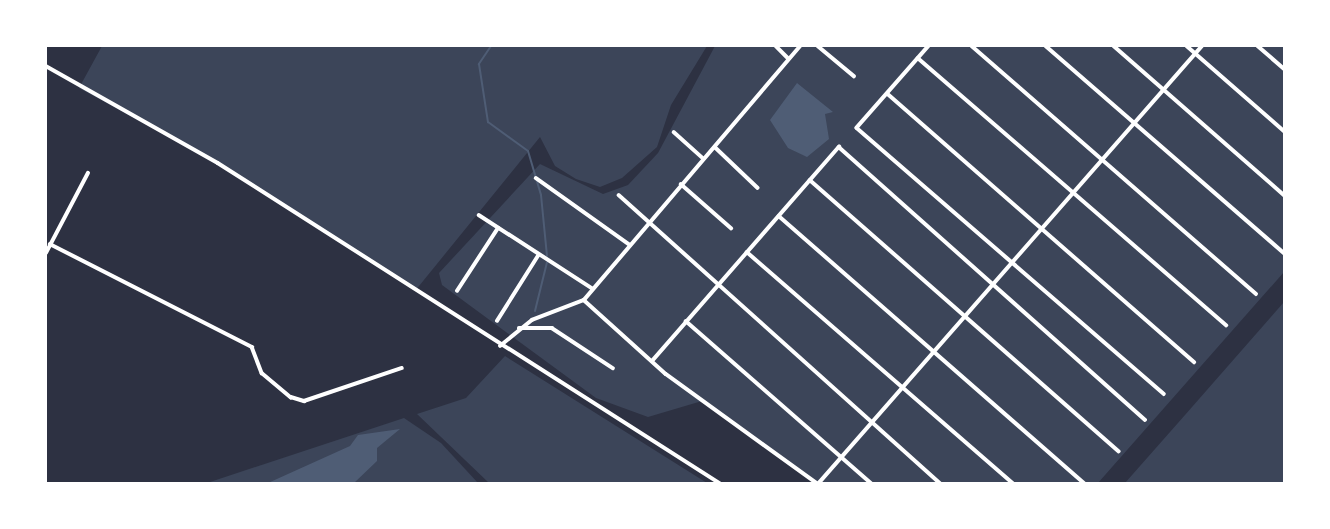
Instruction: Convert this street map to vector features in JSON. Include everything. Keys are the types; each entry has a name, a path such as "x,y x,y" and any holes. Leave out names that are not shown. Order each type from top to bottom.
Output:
{"street":[{"path":"776,46 789,59"},
{"path":"500,346 517,328 584,300 800,46"},
{"path":"818,46 854,76"},
{"path":"929,46 857,128 1164,394"},
{"path":"972,46 1256,294"},
{"path":"1046,46 1284,253"},
{"path":"1114,46 1284,194"},
{"path":"1186,46 1284,131"},
{"path":"584,300 653,360 818,484 1202,46"},
{"path":"1258,46 1284,69"},
{"path":"918,58 1226,326"},
{"path":"46,66 218,163 500,346 721,484"},
{"path":"888,94 1194,362"},
{"path":"674,132 704,158"},
{"path":"715,147 758,188"},
{"path":"653,360 810,180 843,149 1145,420"},
{"path":"46,253 88,173"},
{"path":"536,178 629,244"},
{"path":"810,180 1119,451"},
{"path":"681,184 731,228"},
{"path":"619,195 941,484"},
{"path":"479,215 538,256 593,289"},
{"path":"779,216 1085,484"},
{"path":"457,291 498,228"},
{"path":"50,244 252,347 262,373 300,400 402,368"},
{"path":"747,253 1014,484"},
{"path":"497,321 538,256"},
{"path":"686,321 872,484"},
{"path":"517,328 551,328 613,368"}],"shaded area":[{"path":"102,46 707,46 671,105 657,147 622,178 600,187 576,179 555,166 540,137 415,291 218,163 79,88"},
{"path":"715,46 1284,46 1284,272 1098,483 818,483 702,401 648,417 596,398 442,285 439,273 540,164 603,194 628,185 658,153"},
{"path":"797,83 833,112 825,114 829,139 807,157 788,148 770,120"},
{"path":"1284,302 1284,483 1125,483 1185,415"},
{"path":"505,356 707,483 489,483 417,414 466,398"},
{"path":"404,418 441,443 478,483 204,484"},
{"path":"400,429 377,448 377,461 354,483 268,483 350,446 358,435"}],"waterway":[{"path":"491,46 479,64 488,122 528,151 541,195 547,256"},
{"path":"535,311 547,262"}]}
